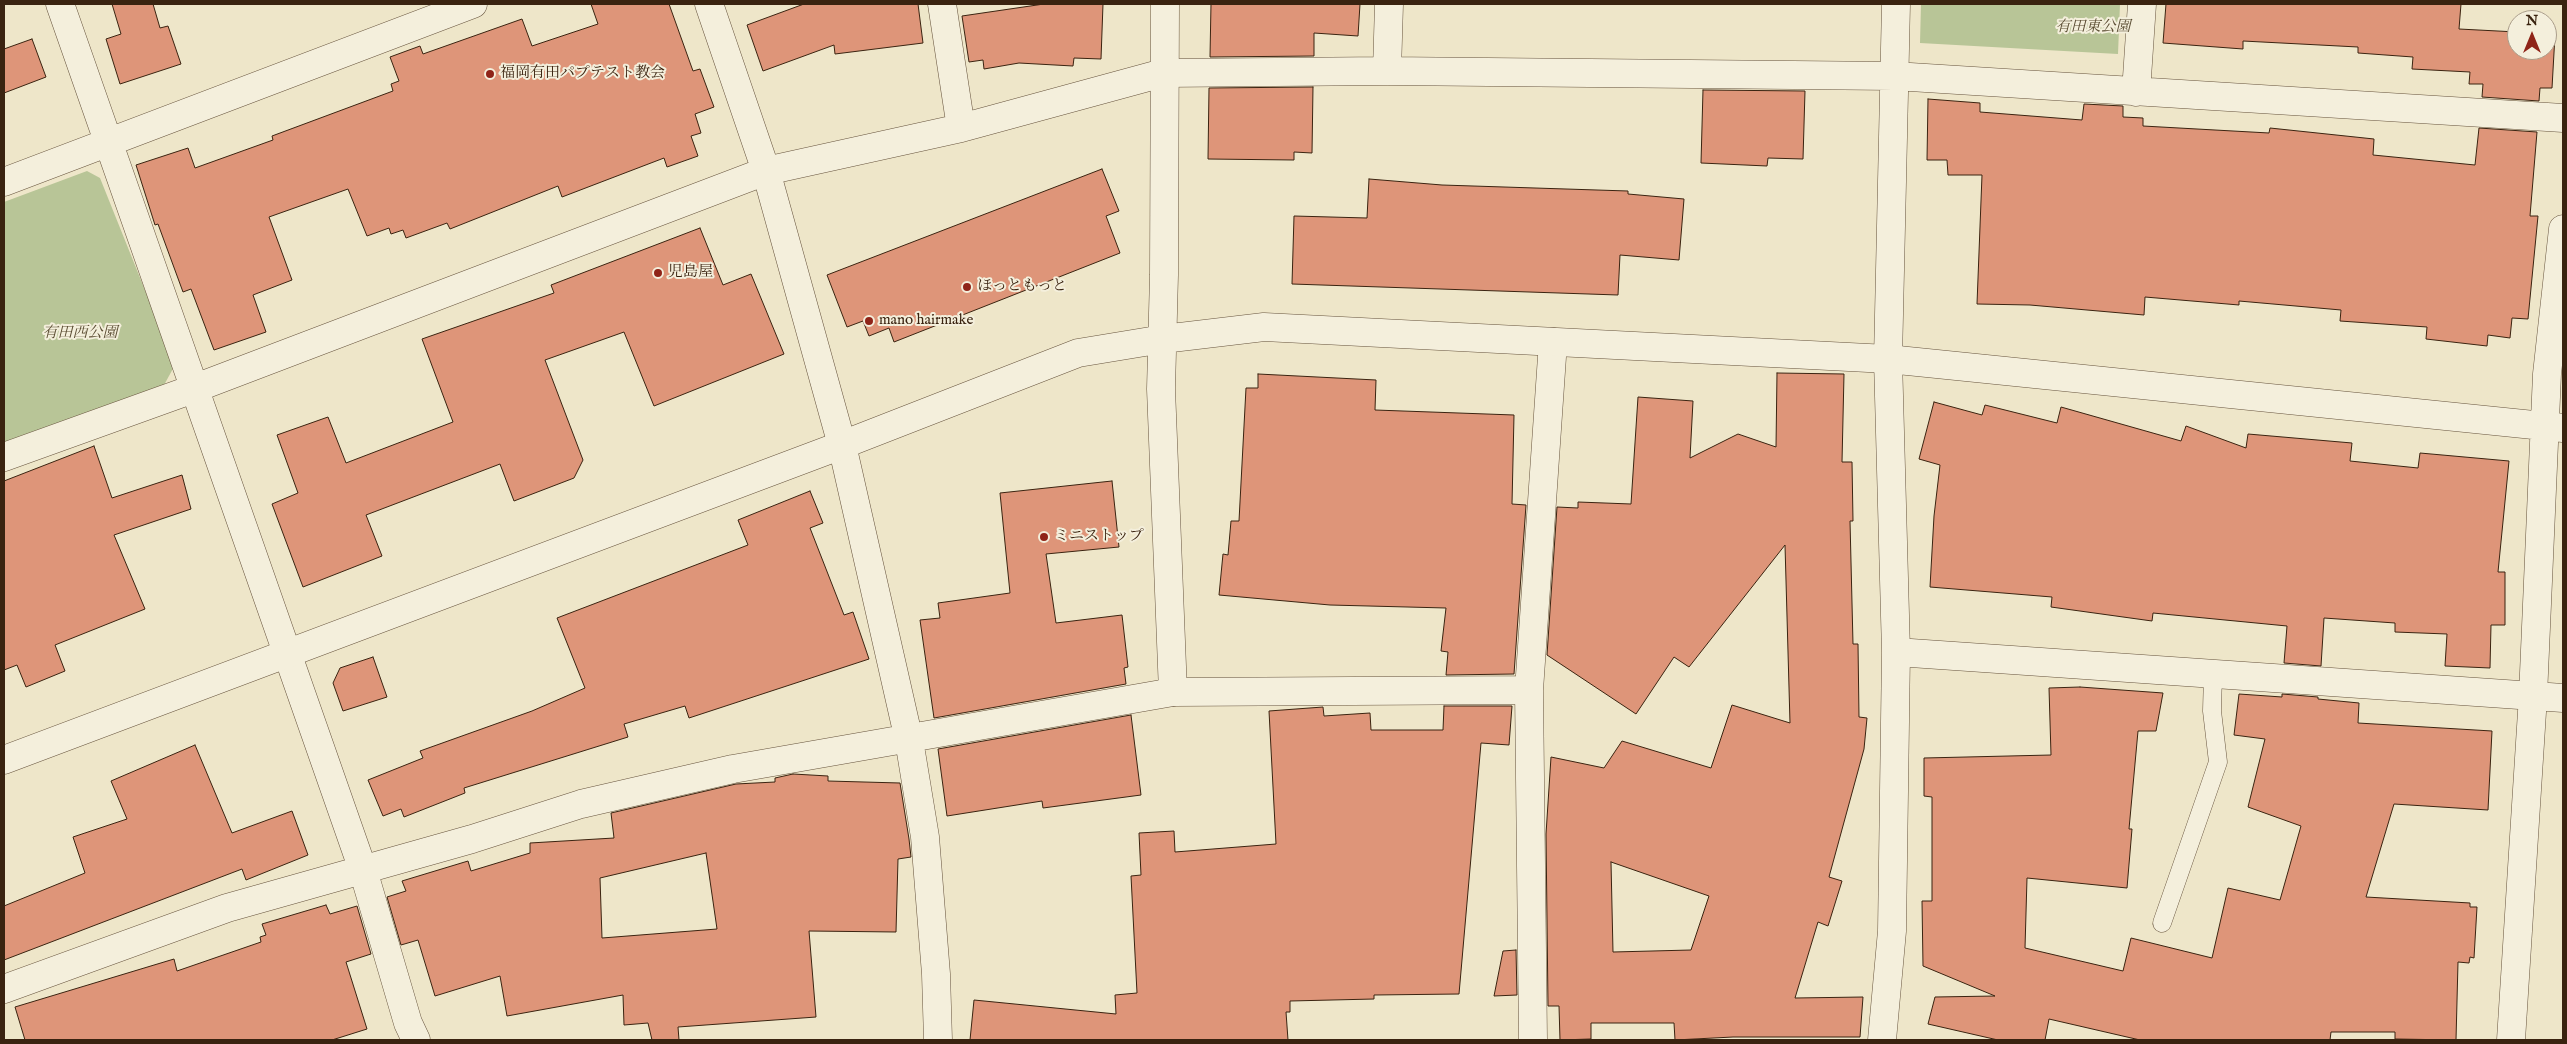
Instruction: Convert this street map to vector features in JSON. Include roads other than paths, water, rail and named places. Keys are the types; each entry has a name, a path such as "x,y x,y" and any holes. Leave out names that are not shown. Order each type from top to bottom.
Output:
{"street":[{"path":"60,4 107,144 363,870 408,1023 416,1040"},
{"path":"4,182 473,4"},
{"path":"710,4 766,171 842,445 909,740 925,837 936,974 938,1040"},
{"path":"942,4 962,128"},
{"path":"1165,4 1161,389 1173,692"},
{"path":"1387,71 1389,4"},
{"path":"1882,1040 1892,931 1896,652 1888,359 1896,4"},
{"path":"2136,92 2142,4"},
{"path":"4,458 193,389 766,171 962,128 1163,73 1387,71 1894,76 2563,118"},
{"path":"2511,1040 2533,696 2554,428 2547,374 2563,229"},
{"path":"4,760 842,445 1078,352 1163,339 1264,327 1888,359 2554,428"},
{"path":"1533,1040 1529,690 1553,342"},
{"path":"1896,652 2563,698"},
{"path":"4,989 227,908 363,870 581,804 733,769 909,740 1173,692 1529,690"}],"lane":[{"path":"2162,923 2218,762 2212,711 2213,674"}],"place":[{"name":"福岡有田パプテスト教会","path":"490,74"},
{"name":"児島屋","path":"658,273"},
{"name":"ほっともっと","path":"967,287"},
{"name":"mano hairmake","path":"869,321"},
{"name":"ミニストップ","path":"1044,537"}],"park label":[{"name":"有田東公園","path":"2093,28"},
{"name":"有田西公園","path":"80,334"}]}
